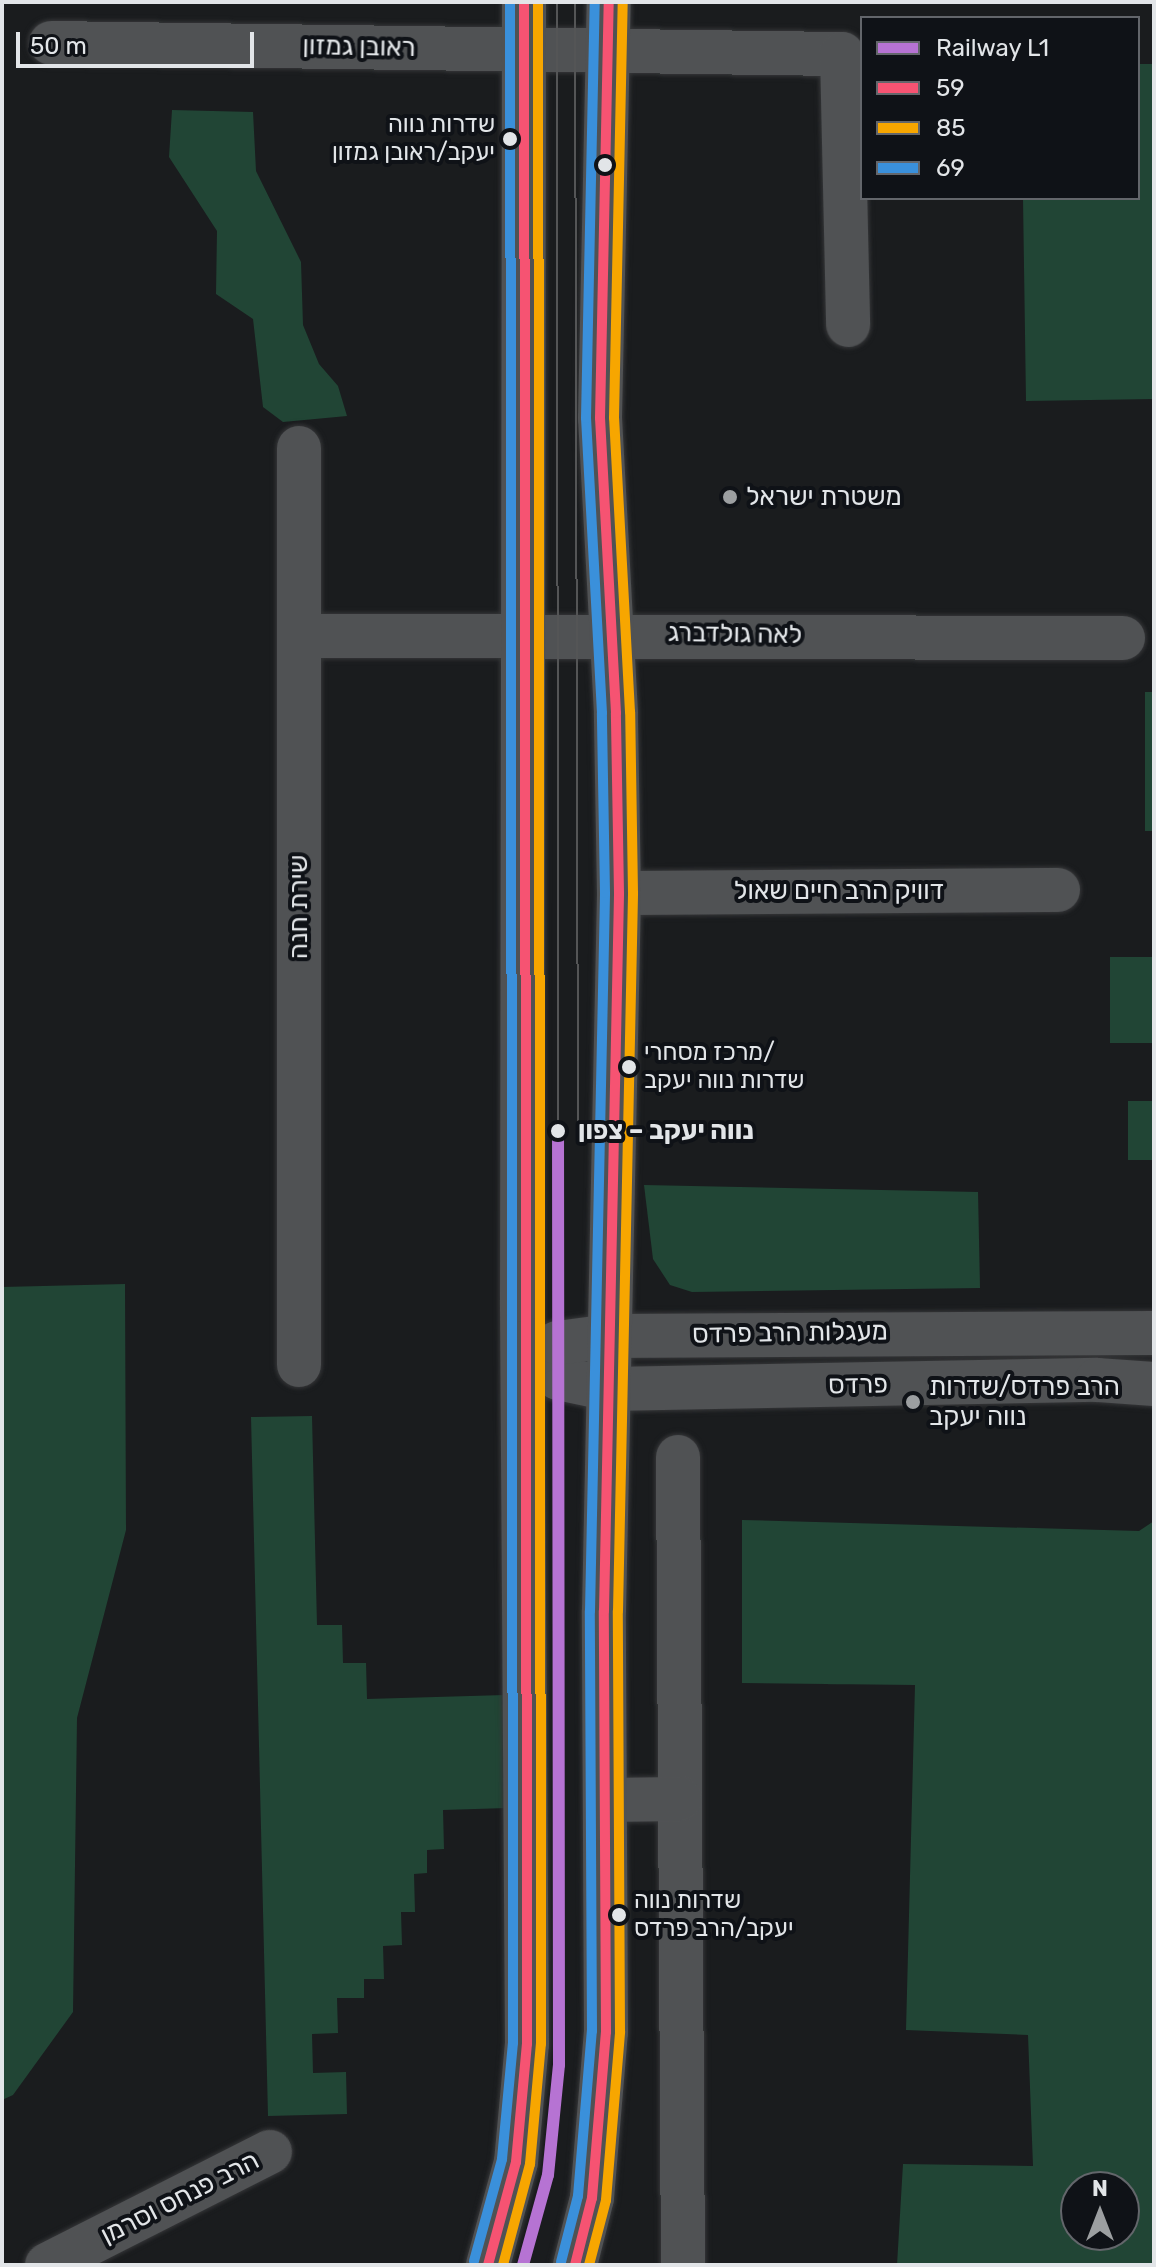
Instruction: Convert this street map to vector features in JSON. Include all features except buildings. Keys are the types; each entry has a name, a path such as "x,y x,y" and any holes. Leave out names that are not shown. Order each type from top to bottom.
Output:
{"street":[{"path":"488,2265 516,2162 527,2044 523,1359 524,2"},
{"path":"575,2265 592,2198 602,2121 606,1800 604,1611 619,893 600,418 609,2"},
{"name":"ראובן גמזון","path":"51,43 842,54 848,325"},
{"name":"שירת חנה","path":"299,448 299,1365"},
{"name":"לאה גולדברג","path":"299,636 611,633 1123,638"},
{"name":"דוויק הרב חיים שאול","path":"619,893 1058,890"},
{"name":"מעגלות הרב פרדס","path":"523,1359 558,1343 610,1336 1154,1333"},
{"path":"523,1359 558,1378 610,1389"},
{"name":"פרדס","path":"610,1389 1097,1380 1154,1384"},
{"path":"678,1457 683,2265"},
{"path":"606,1800 680,1799"},
{"name":"הרב פנחס וסרמן","path":"47,2265 270,2152"}],"green space":[{"path":"1140,64 1154,64 1154,399 1026,401 1023,200 1140,200"},
{"path":"172,110 253,112 256,171 301,262 303,325 319,364 338,386 347,416 283,422 263,407 253,319 216,294 217,231 169,157"},
{"path":"1145,692 1154,692 1154,831 1145,831"},
{"path":"1110,957 1154,957 1154,1043 1110,1043"},
{"path":"1128,1101 1154,1101 1154,1160 1128,1160"},
{"path":"644,1185 978,1192 980,1288 692,1292 670,1285 653,1259"},
{"path":"125,1284 126,1530 77,1718 73,2012 13,2095 2,2100 2,1287"},
{"path":"312,1416 317,1625 342,1625 343,1663 366,1663 367,1699 505,1695 507,1808 443,1810 444,1849 427,1850 427,1873 414,1874 415,1912 401,1912 402,1945 383,1946 384,1979 364,1979 364,1998 337,1998 338,2033 312,2034 313,2073 346,2072 347,2114 268,2116 251,1417"},
{"path":"742,1520 1139,1531 1154,1521 1154,2265 897,2265 903,2164 1033,2166 1028,2035 906,2030 915,1685 742,1683"}],"tram line":[{"path":"557,2 558,1131"},
{"path":"575,2 578,1133"}],"rail line":[{"name":"L1","path":"523,2265 548,2175 559,2065 558,1131"}],"transit line":[{"name":"69","path":"474,2261 502,2159 513,2043 510,2"},
{"name":"59","path":"488,2265 516,2162 527,2044 524,2"},
{"name":"85","path":"503,2265 530,2164 541,2044 538,2"},
{"name":"69","path":"561,2262 578,2196 592,2031 590,1611 605,893 602,713 586,418 595,2"},
{"name":"59","path":"575,2265 592,2198 606,2032 604,1611 619,893 616,713 600,418 609,2"},
{"name":"85","path":"589,2265 606,2200 620,2032 618,1611 633,893 630,712 614,418 623,2"}],"place":[{"name":"שדרות נווה יעקב/ראובן גמזון","path":"510,139"},
{"name":"משטרת ישראל","path":"730,497"},
{"name":"מרכז מסחרי/ שדרות נווה יעקב","path":"629,1067"},
{"name":"נווה יעקב – צפון","path":"558,1131"},
{"name":"הרב פרדס/שדרות נווה יעקב","path":"913,1402"},
{"name":"שדרות נווה יעקב/הרב פרדס","path":"619,1915"}]}
